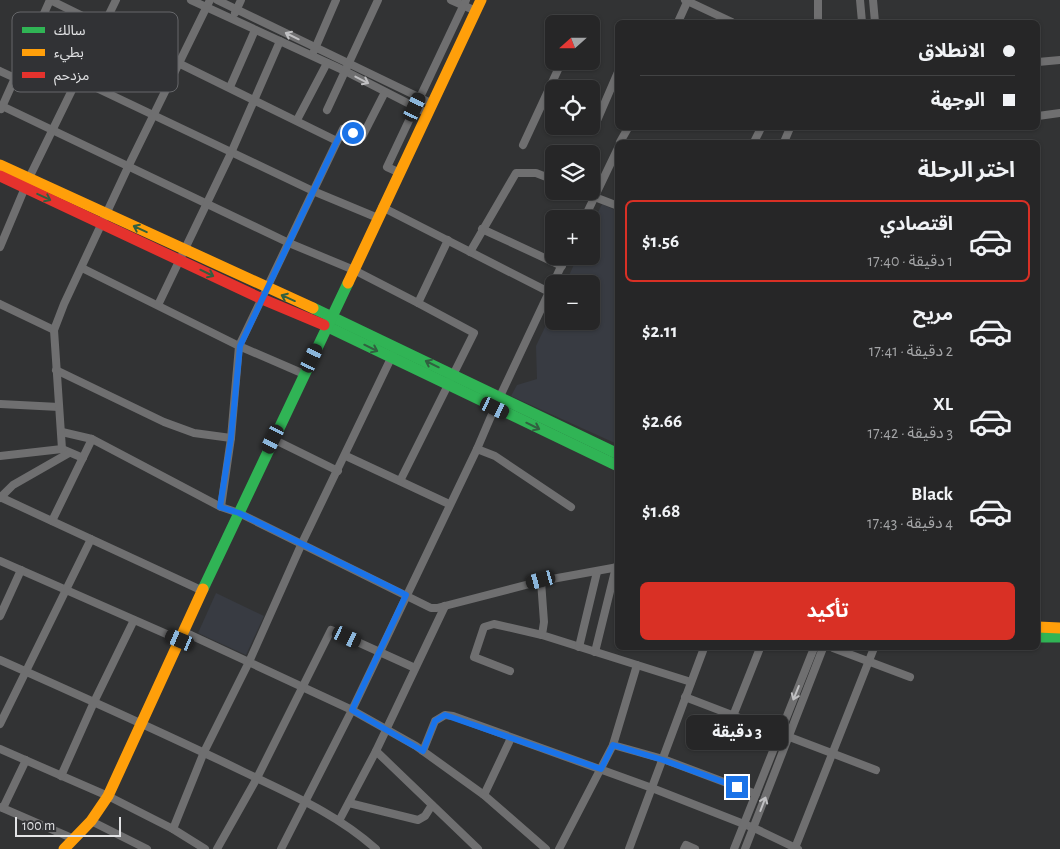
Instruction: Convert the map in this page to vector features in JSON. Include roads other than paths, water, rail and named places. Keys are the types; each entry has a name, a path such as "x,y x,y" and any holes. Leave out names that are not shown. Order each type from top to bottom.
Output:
{"main road":[{"path":"64,849 91,821 108,796 273,439 330,322 398,172 482,0"},
{"path":"0,165 28,183 264,294 394,352 450,380 495,408 615,465"},
{"path":"0,176 28,183"},
{"path":"450,380 500,396 615,453"},
{"path":"1040,627 1060,628"},
{"path":"1040,637 1060,637"}],"street":[{"path":"44,12 50,0 74,12"},
{"path":"110,12 116,0"},
{"path":"191,0 208,4 232,19 345,71 415,107 429,108"},
{"path":"218,0 420,97 429,108"},
{"path":"232,19 241,0"},
{"path":"312,56 336,0"},
{"path":"327,110 378,0"},
{"path":"451,0 465,3 476,11"},
{"path":"679,20 687,0 728,20"},
{"path":"818,0 818,20"},
{"path":"860,0 862,20"},
{"path":"872,0 875,20"},
{"path":"398,172 388,167 465,3"},
{"path":"208,4 179,62 337,141"},
{"path":"230,87 255,30"},
{"path":"158,305 231,153 280,41"},
{"path":"1040,62 1060,60"},
{"path":"297,120 328,63"},
{"path":"0,71 12,77"},
{"path":"600,113 615,79"},
{"path":"12,84 1,108 53,130 207,202 289,243 354,270 474,333 400,481"},
{"path":"0,247 71,92"},
{"path":"104,92 313,191 380,212 448,240 545,290"},
{"path":"66,451 59,408 54,330 164,92"},
{"path":"220,507 231,438 240,346 343,130 362,137 385,92"},
{"path":"523,144 545,101"},
{"path":"1040,116 1060,113"},
{"path":"600,185 615,154"},
{"path":"470,252 516,173 536,173 545,176"},
{"path":"600,199 615,205"},
{"path":"482,229 562,266 558,275"},
{"path":"418,303 448,240"},
{"path":"82,268 240,346 304,374"},
{"path":"281,849 352,710 545,302"},
{"path":"0,304 54,330"},
{"path":"173,830 204,752 249,662 302,543 346,456 394,352"},
{"path":"56,370 164,422 194,433 231,438"},
{"path":"0,404 59,408"},
{"path":"62,432 92,439 220,507 239,513 302,543 431,608 445,606 541,580 615,568"},
{"path":"52,521 92,439"},
{"path":"273,439 338,471"},
{"path":"477,449 495,456 571,507"},
{"path":"66,451 13,485 0,497 204,591"},
{"path":"0,456 66,451 83,458"},
{"path":"346,456 449,504"},
{"path":"0,724 91,539"},
{"path":"0,561 134,620 249,662 352,710 423,751 484,795 546,849"},
{"path":"0,616 21,570"},
{"path":"579,646 597,572"},
{"path":"595,652 615,575"},
{"path":"541,580 544,622 542,635"},
{"path":"340,819 376,751 445,606"},
{"path":"61,776 134,620"},
{"path":"510,671 474,657 484,627 494,624 542,635 691,682"},
{"path":"217,849 258,778 331,630 415,668"},
{"path":"629,849 703,650"},
{"path":"733,716 759,650"},
{"path":"734,849 813,650"},
{"path":"745,849 822,650"},
{"path":"839,650 910,677"},
{"path":"423,751 435,721 445,715 652,788 754,828 797,848 873,650"},
{"path":"0,660 204,752 340,819 376,849"},
{"path":"559,849 613,745 637,665"},
{"path":"685,698 876,770"},
{"path":"484,795 512,738"},
{"path":"613,745 663,760 756,794"},
{"path":"0,749 108,796 205,849"},
{"path":"376,751 478,849"},
{"path":"26,760 1,808 74,839"},
{"path":"349,803 418,820 425,816 432,805"},
{"path":"91,821 147,849"},
{"path":"684,849 686,845 695,849"}]}
